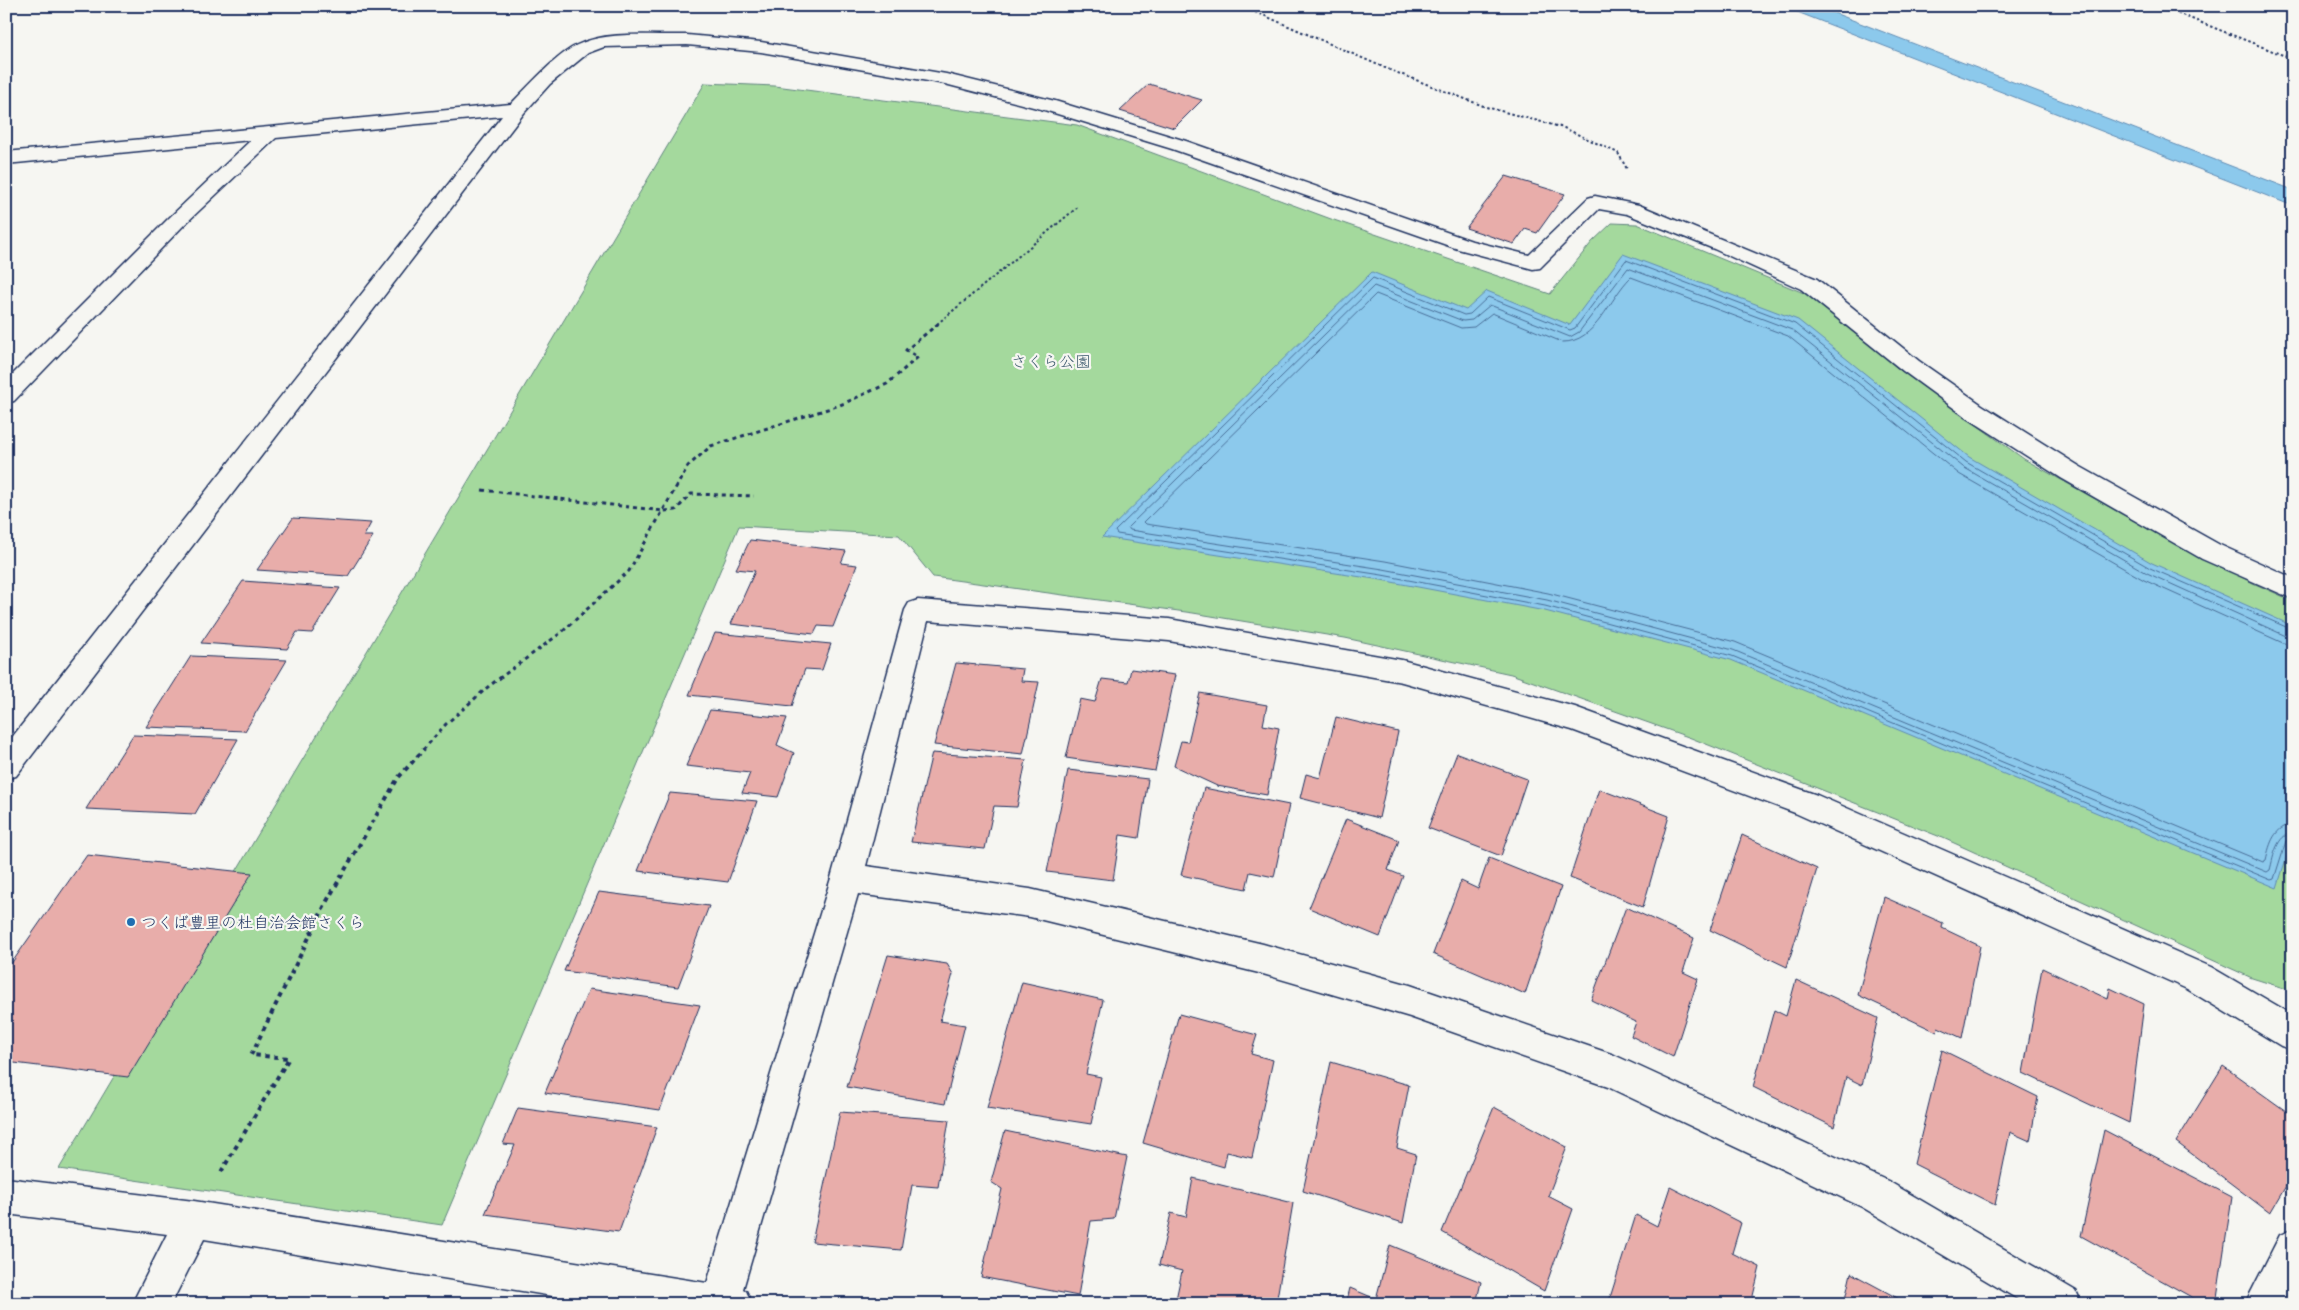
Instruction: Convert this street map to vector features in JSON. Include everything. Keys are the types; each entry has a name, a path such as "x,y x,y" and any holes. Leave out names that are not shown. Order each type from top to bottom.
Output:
{"street":[{"path":"6,767 517,109 544,80 582,49 602,42 687,40 761,46 946,79 1029,100 1179,145 1465,245 1533,262 1595,202 1632,209 1721,245 1809,284 1911,366 1974,410 2062,467 2211,552 2293,589"},
{"path":"6,158 517,109"},
{"path":"6,395 177,221 272,131"},
{"path":"6,1196 194,1219 725,1303 847,878 918,610 1169,630 1402,671 1575,719 1824,812 2199,978 2293,1034"},
{"path":"847,878 1030,903 1263,959 1410,1001 1540,1046 1614,1072 1875,1194 2063,1304"},
{"path":"151,1304 194,1219"},
{"path":"2264,1304 2293,1248"}],"path":[{"path":"2159,6 2293,58"},
{"path":"194,1219 289,1058 251,1055 327,901 398,778 453,718 489,686 562,632 629,571 688,466 711,446 840,405 887,384 918,357 906,350 1079,206"},
{"path":"482,490 664,511 676,510 691,494 754,496"}],"green space":[{"name":"さくら公園","path":"705,83 775,86 1077,125 1331,219 1550,294 1592,242 1612,223 1637,224 1823,301 1896,367 2024,459 2129,518 2253,583 2293,601 2293,991 2252,978 1943,838 1691,738 1511,674 1345,638 1193,613 933,577 899,535 739,526 442,1225 59,1169"}],"water":[{"path":"1782,6 1816,6 2293,190 2293,206"},
{"path":"1623,254 1798,320 1969,457 2152,563 2293,626 2293,836 2277,888 1731,660 1545,611 1381,580 1102,537 1372,272 1466,310 1487,291 1570,325"}],"building":[{"path":"1149,84 1202,100 1174,128 1120,111"},
{"path":"1506,176 1565,194 1537,233 1525,229 1514,244 1466,228"},
{"path":"293,518 371,523 364,536 373,536 348,576 257,570"},
{"path":"750,540 846,551 841,563 857,565 833,627 818,626 814,634 731,624 755,571 736,569"},
{"path":"243,581 340,588 312,633 297,632 287,649 201,643"},
{"path":"715,633 831,644 822,670 805,669 792,706 689,695"},
{"path":"191,656 287,660 245,731 146,727"},
{"path":"956,663 1023,669 1021,681 1039,682 1023,754 934,745"},
{"path":"1131,669 1175,675 1155,771 1066,758 1080,699 1095,702 1102,679 1128,682"},
{"path":"1200,693 1267,705 1263,725 1279,728 1267,795 1217,786 1174,766 1181,741 1188,742"},
{"path":"710,710 787,718 777,745 794,753 778,797 742,793 750,773 686,766"},
{"path":"1336,717 1398,732 1379,818 1300,798 1306,774 1320,778"},
{"path":"133,735 238,739 195,814 86,809"},
{"path":"932,753 1026,760 1017,807 994,806 985,849 911,842"},
{"path":"1457,753 1527,779 1501,856 1428,828"},
{"path":"1068,770 1148,779 1139,838 1120,835 1113,880 1047,872"},
{"path":"1204,788 1289,805 1274,877 1250,872 1246,889 1181,875"},
{"path":"1599,789 1669,816 1643,907 1570,878"},
{"path":"670,793 757,801 728,882 638,871"},
{"path":"1346,819 1399,840 1388,870 1403,876 1380,937 1309,908"},
{"path":"1742,835 1817,869 1787,967 1710,930"},
{"name":"つくば豊里の杜自治会館さくら","path":"87,855 252,873 128,1077 6,1062 6,971"},
{"path":"1489,858 1561,887 1525,994 1433,954 1461,881 1478,889"},
{"path":"599,892 709,906 678,987 564,971"},
{"path":"1884,897 1943,923 1942,928 1980,946 1962,1038 1938,1027 1937,1032 1858,995"},
{"path":"1626,907 1694,938 1683,972 1698,979 1673,1057 1631,1036 1636,1022 1591,1000"},
{"path":"888,955 947,964 953,974 940,1021 965,1025 945,1104 847,1087"},
{"path":"2042,968 2108,999 2110,988 2144,1004 2129,1123 2023,1073"},
{"path":"1796,980 1878,1018 1862,1085 1846,1077 1834,1127 1753,1087 1774,1010 1786,1016"},
{"path":"1022,982 1103,1000 1086,1074 1101,1077 1091,1124 987,1108"},
{"path":"589,989 700,1005 660,1110 545,1093"},
{"path":"1179,1014 1257,1035 1251,1054 1273,1060 1252,1158 1227,1152 1224,1167 1143,1143"},
{"path":"1942,1050 2038,1097 2030,1141 2010,1132 1995,1205 1914,1164"},
{"path":"1331,1062 1409,1085 1397,1148 1416,1154 1403,1223 1303,1191"},
{"path":"2223,1066 2293,1116 2293,1174 2270,1213 2176,1142"},
{"path":"1494,1107 1567,1147 1548,1196 1573,1209 1544,1291 1442,1232"},
{"path":"518,1108 657,1127 619,1232 485,1214 515,1145 503,1144"},
{"path":"840,1112 949,1120 938,1187 912,1185 901,1250 812,1242"},
{"path":"2104,1130 2232,1197 2216,1304 2204,1304 2081,1236"},
{"path":"1005,1131 1127,1157 1114,1219 1091,1221 1078,1296 981,1277 1002,1189 991,1182"},
{"path":"1193,1178 1293,1203 1276,1304 1175,1304 1182,1271 1159,1265 1171,1213 1186,1217"},
{"path":"1670,1187 1741,1223 1732,1253 1760,1267 1751,1304 1608,1304 1636,1215 1657,1226"},
{"path":"1390,1245 1481,1282 1476,1304 1346,1304 1350,1288 1376,1299"},
{"path":"1851,1273 1903,1301 1904,1304 1844,1304"}],"place":[{"name":"つくば豊里の杜自治会館さくら","path":"131,922"}]}
